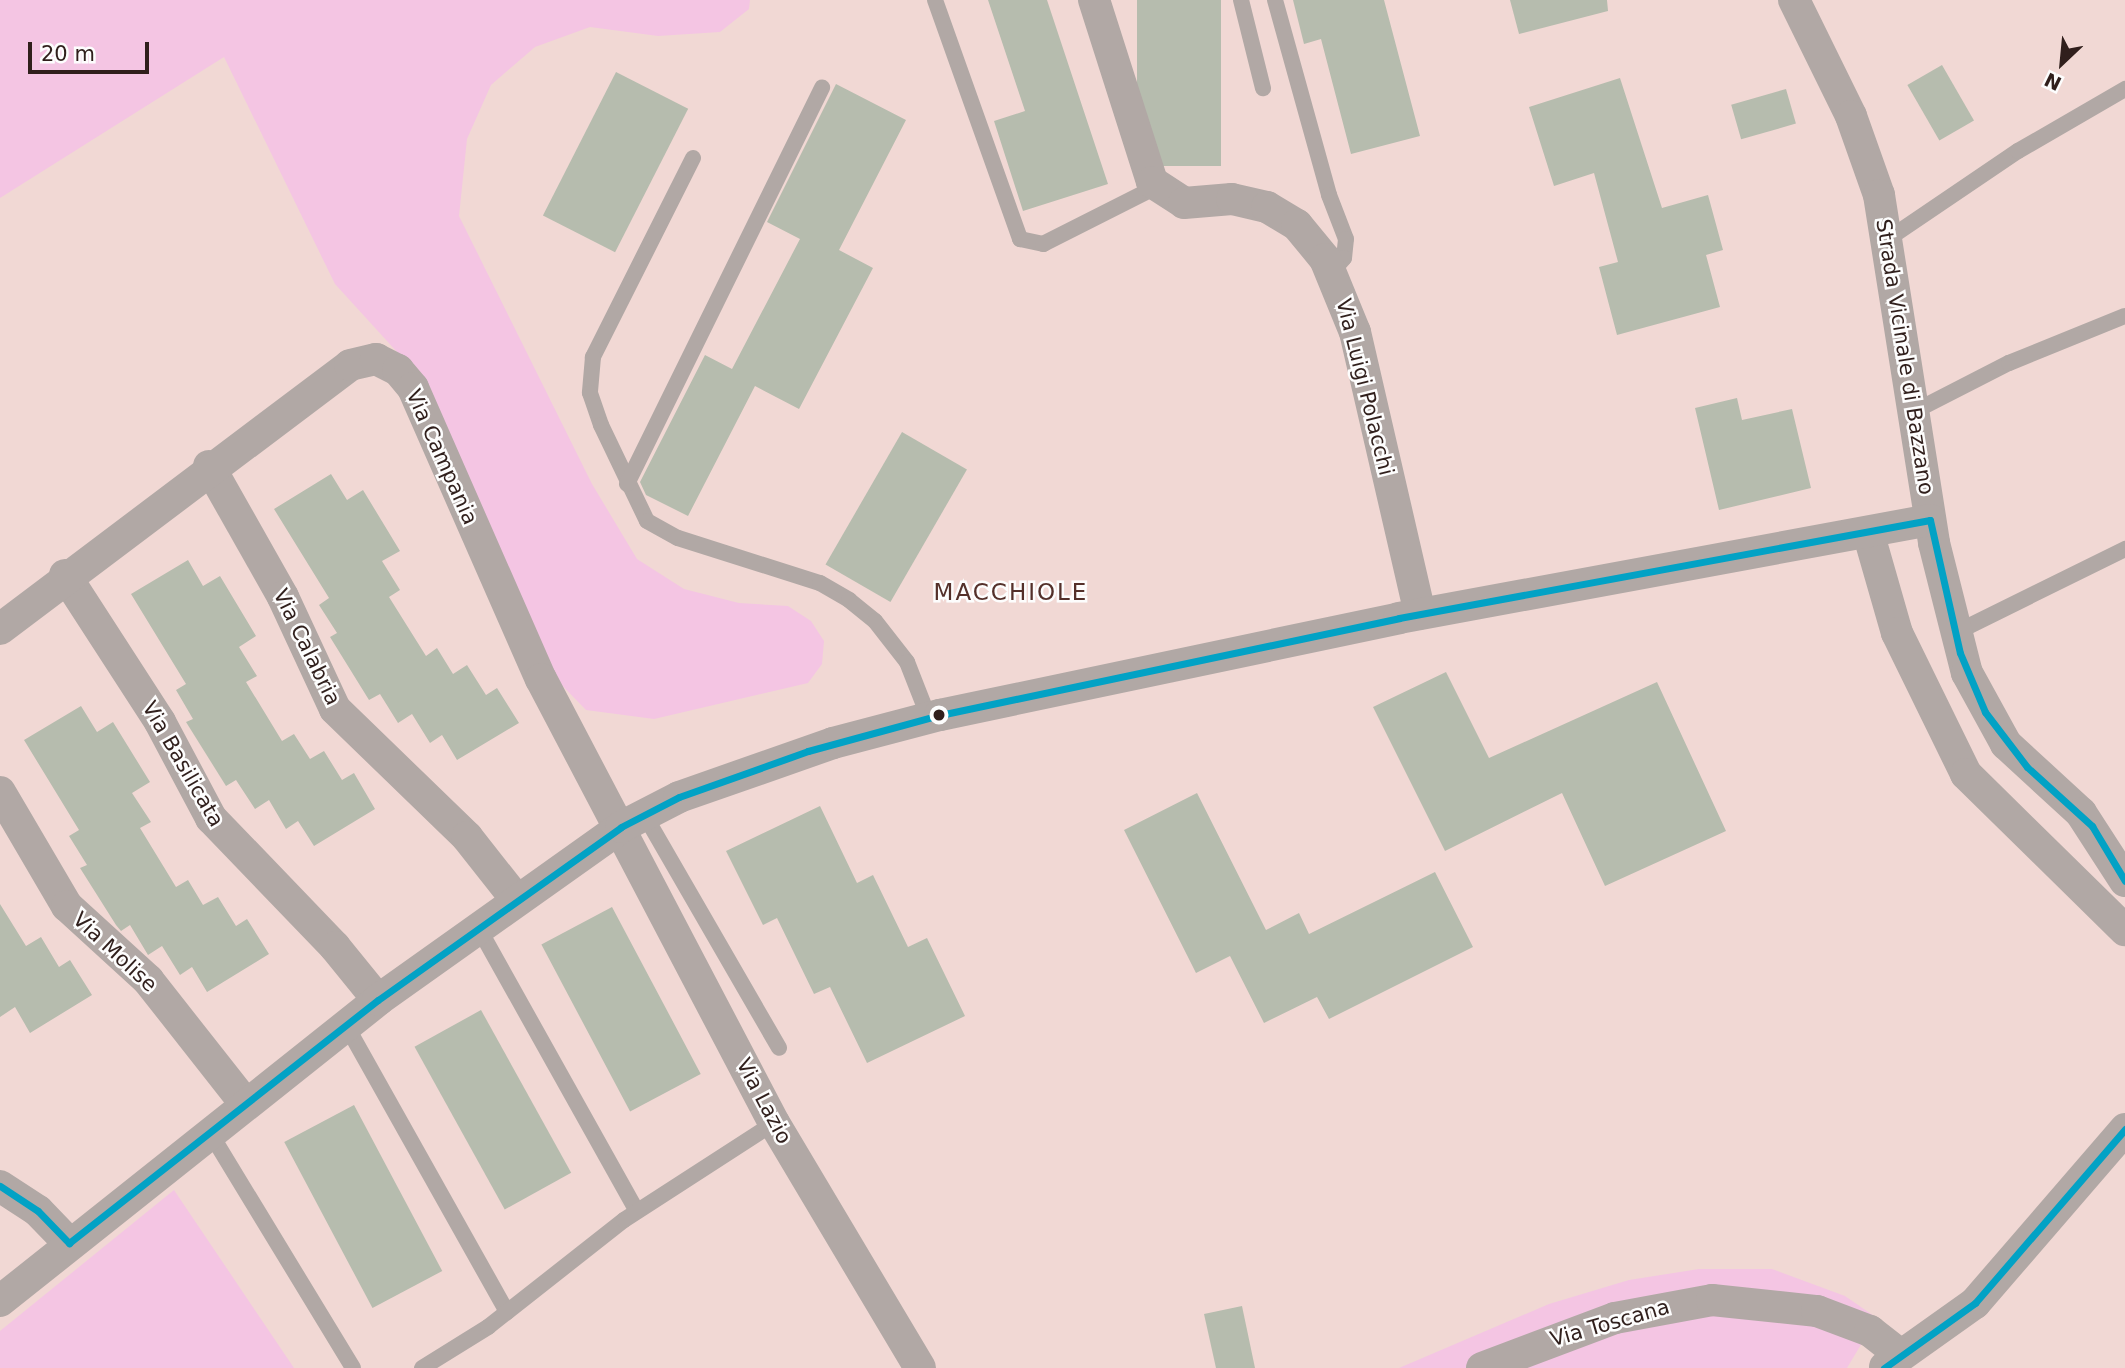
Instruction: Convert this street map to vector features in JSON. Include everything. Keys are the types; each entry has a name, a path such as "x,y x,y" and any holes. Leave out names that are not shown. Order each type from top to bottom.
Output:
{"street":[{"path":"1094,0 1146,174 1156,187"},
{"name":"Strada Vicinale di Bazzano","path":"1794,0 1863,146 1888,239 1930,520 1955,633 1991,723 2026,767 2081,813 2125,881"},
{"name":"Via Luigi Polacchi","path":"1156,187 1184,202 1246,200 1284,215 1312,241 1332,272 1355,332 1420,614"},
{"name":"Via Campania","path":"65,575 209,466 355,362 376,359 398,370 414,387 536,670 632,821"},
{"name":"Via Calabria","path":"209,466 283,597 335,709 467,837 516,899"},
{"path":"0,1301 244,1102 345,1025 516,899 632,821 833,743 929,718 1420,614 1930,520"},
{"path":"1868,532 1897,633 1966,774 2125,930"},
{"path":"0,629 65,575"},
{"name":"Via Basilicata","path":"65,575 160,722 211,818 335,947 378,1000"},
{"name":"Via Molise","path":"0,792 67,906 148,981 244,1102"},
{"name":"Via Lazio","path":"632,821 774,1123 920,1368"},
{"path":"1892,1361 1975,1303 2125,1129"},
{"path":"0,1185 38,1211 69,1243"},
{"name":"Via Toscana","path":"1482,1368 1615,1318 1712,1300 1817,1311 1870,1331 1892,1361"}],"lane":[{"path":"935,0 1020,239 1042,244 1156,187"},
{"path":"1241,0 1263,88"},
{"path":"1275,0 1347,244 1332,272"},
{"path":"627,484 822,87"},
{"path":"1888,239 2018,151 2125,89"},
{"path":"693,158 602,337 590,372 594,406 627,484 647,521 659,529 820,583 864,611 907,662 929,718"},
{"path":"1915,411 2009,363 2125,316"},
{"path":"1955,633 2125,549"},
{"path":"632,821 779,1048"},
{"path":"478,927 637,1211"},
{"path":"345,1025 507,1312"},
{"path":"422,1368 507,1312 637,1211 774,1123"},
{"path":"209,1131 354,1368"}],"shaded area":[{"path":"0,0 750,0 749,9 720,32 658,36 590,27 535,47 491,85 467,139 459,216 592,484 637,559 684,589 739,603 788,606 811,621 824,641 822,664 808,683 654,719 586,710 552,675 418,375 335,284 224,57 0,198"},
{"path":"174,1190 294,1368 0,1368 0,1331"},
{"path":"1699,1269 1772,1269 1845,1296 1877,1318 1847,1368 1399,1368 1549,1304 1629,1280"}],"building":[{"path":"988,0 1047,0 1108,184 1023,211 994,121 1025,111"},
{"path":"1137,0 1221,0 1221,166 1137,166"},
{"path":"1293,0 1384,0 1420,136 1351,154 1321,39 1304,44"},
{"path":"1510,0 1607,0 1608,11 1519,34"},
{"path":"1942,65 1974,120 1939,140 1907,85"},
{"path":"616,72 688,109 615,252 543,215"},
{"path":"1620,78 1662,208 1708,195 1723,250 1706,255 1720,307 1617,335 1599,267 1618,262 1594,173 1554,186 1529,107"},
{"path":"836,84 906,120 839,250 873,268 799,409 755,386 688,516 646,495 640,482 705,355 732,369 800,239 767,222"},
{"path":"1786,89 1796,124 1741,139 1731,105"},
{"path":"1737,398 1742,420 1792,409 1811,488 1719,510 1695,408"},
{"path":"902,432 967,470 890,602 826,565"},
{"path":"331,474 347,500 363,490 400,551 382,561 400,590 389,597 426,656 437,648 453,674 467,665 486,695 497,688 519,723 457,760 442,735 430,743 412,714 398,723 380,694 369,700 330,637 337,633 319,605 329,598 274,509"},
{"path":"188,560 203,586 220,576 256,636 239,647 257,676 246,682 282,741 294,734 310,759 324,751 342,780 354,773 375,809 314,846 298,821 286,829 269,800 255,809 236,780 226,786 186,722 193,719 176,690 186,684 131,594"},
{"path":"1446,672 1489,758 1657,682 1726,831 1605,886 1562,793 1445,851 1373,707"},
{"path":"81,706 97,732 113,722 150,782 132,793 151,822 140,828 176,887 188,880 203,905 218,897 236,926 247,919 269,954 207,992 192,967 180,975 162,946 148,955 130,925 121,931 80,868 87,865 69,836 79,830 24,740"},
{"path":"1197,793 1266,930 1299,913 1309,934 1435,872 1473,947 1329,1019 1317,997 1264,1023 1230,956 1196,973 1124,830"},
{"path":"820,806 857,883 873,875 908,947 927,938 965,1016 867,1063 830,987 814,994 777,918 763,925 726,851"},
{"path":"0,904 26,946 41,937 59,967 70,960 92,995 30,1033 15,1007 0,1017"},
{"path":"612,907 701,1074 630,1111 541,945"},
{"path":"481,1010 571,1173 505,1210 415,1047"},
{"path":"354,1105 442,1271 373,1308 284,1142"},
{"path":"1242,1306 1255,1368 1216,1368 1204,1314"}],"transit line":[{"path":"0,1186 38,1211 69,1243 378,1000 621,827 679,797 808,751 940,715 1399,618 1930,520 1960,653 1985,712 2027,767 2092,826 2125,881"},
{"path":"1884,1368 1975,1303 2125,1129"}],"district":[{"name":"MACCHIOLE","path":"1011,592"}]}
